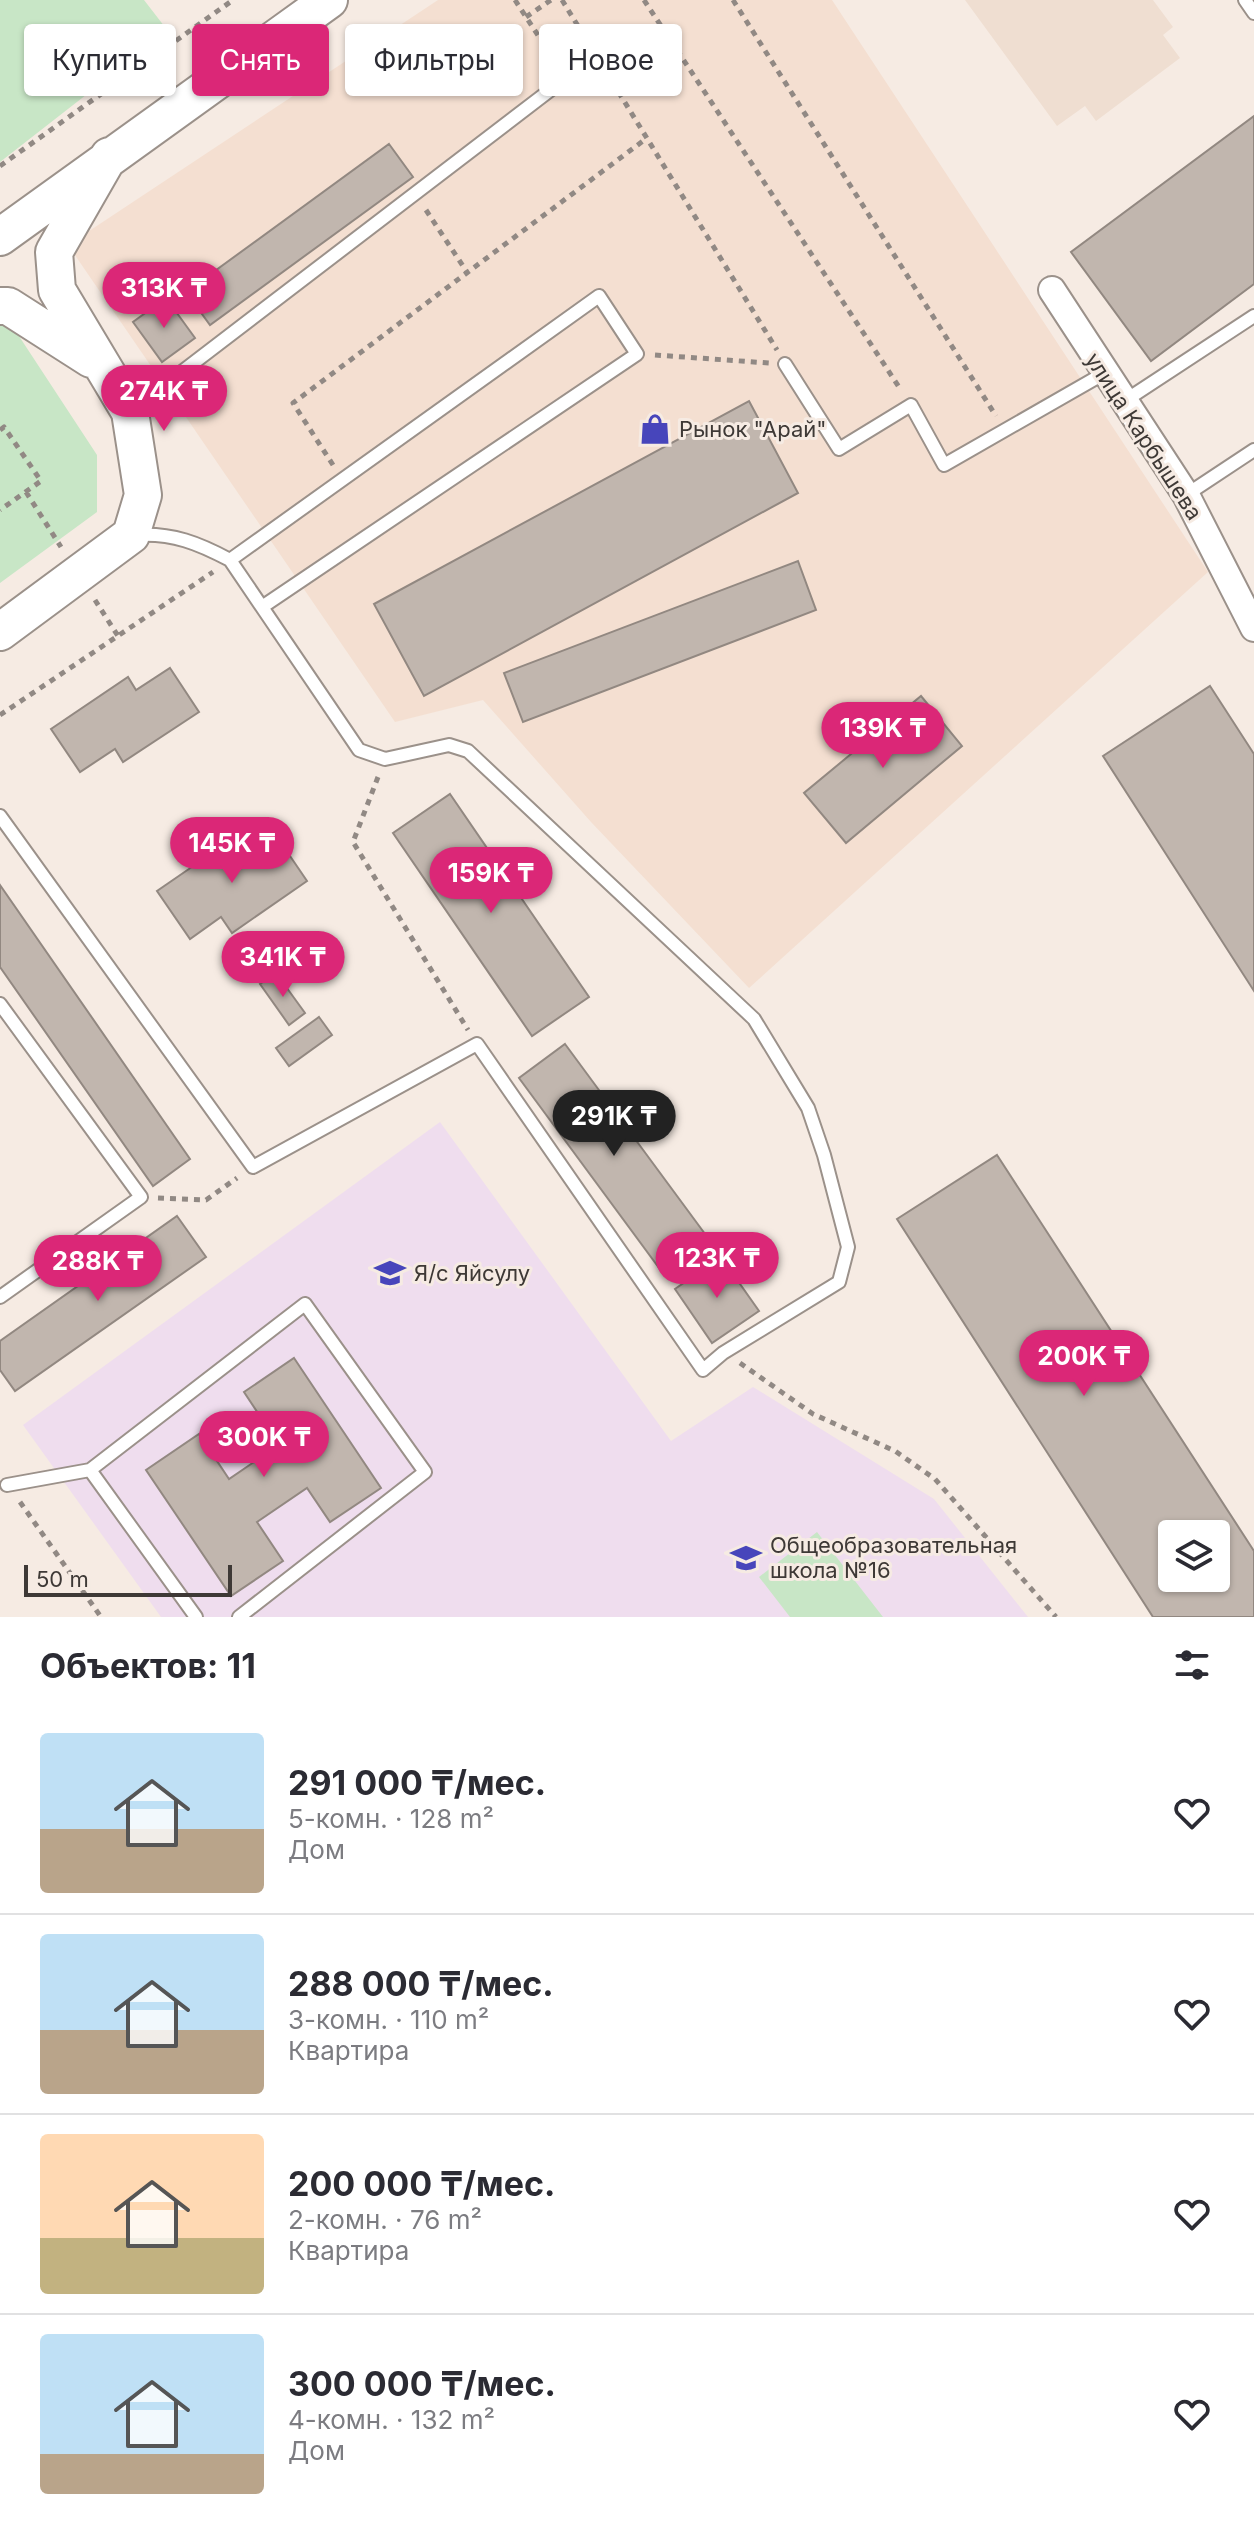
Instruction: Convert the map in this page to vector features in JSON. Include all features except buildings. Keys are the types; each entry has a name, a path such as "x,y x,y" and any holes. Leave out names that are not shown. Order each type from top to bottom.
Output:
{"main road":[{"path":"0,237 329,0"},
{"path":"0,632 131,535 143,495 130,412 57,290 54,252 109,156"},
{"path":"0,306 8,306 51,331 102,367"}],"street":[{"name":"улица Карбышева","path":"1052,290 1103,374 1186,495 1254,628"}],"lane":[{"path":"1245,0 1254,13"},
{"path":"130,412 543,96"},
{"path":"230,560 599,296 637,354 262,607"},
{"path":"1123,402 1254,316"},
{"path":"785,364 839,449 911,405 944,465 1103,374"},
{"path":"1186,495 1254,450"},
{"path":"0,816 253,1167 477,1044 703,1370 723,1353 839,1282 848,1247 840,1205 808,1108 754,1019 468,751 449,745 385,759 359,750 230,560 196,542 176,537 131,535"},
{"path":"0,1004 141,1197 0,1297"},
{"path":"7,1485 90,1470 305,1304 425,1472 239,1617"},
{"path":"90,1470 196,1617"}],"path":[{"path":"0,166 233,0"},
{"path":"515,0 539,37"},
{"path":"526,17 551,0"},
{"path":"562,0 785,364"},
{"path":"644,0 911,405"},
{"path":"733,0 1005,431"},
{"path":"342,480 293,403 647,138"},
{"path":"415,194 467,272"},
{"path":"637,354 785,364"},
{"path":"0,430 4,427 41,481 0,510"},
{"path":"0,715 230,560"},
{"path":"385,759 353,842 477,1044"},
{"path":"141,1197 206,1200 253,1167"},
{"path":"723,1353 773,1383 813,1414 895,1451 935,1479 1056,1617"},
{"path":"7,1485 101,1617"}],"shaded area":[{"name":"Рынок \"Арай\"","path":"438,0 832,0 1208,572 749,988 591,822 483,700 395,722 68,245 293,96 329,96 329,72 345,62 345,96 523,96 523,24 402,24"},
{"path":"965,0 1153,0 1173,27 1163,35 1180,58 1096,121 1085,106 1057,126"},
{"name":"Я/c Яйсулу","path":"440,1122 671,1441 753,1387 934,1499 1028,1617 161,1617 23,1425"}],"green space":[{"path":"0,0 144,0 163,24 24,24 24,96 85,96 0,162"},
{"path":"0,321 15,330 97,455 97,512 0,583"},
{"path":"817,1532 883,1617 790,1617 759,1577"}],"place":[{"name":"Рынок \"Арай\"","path":"655,429"},
{"name":"Я/c Яйсулу","path":"390,1273"},
{"name":"Общеобразовательная школа №16","path":"746,1558"}]}
